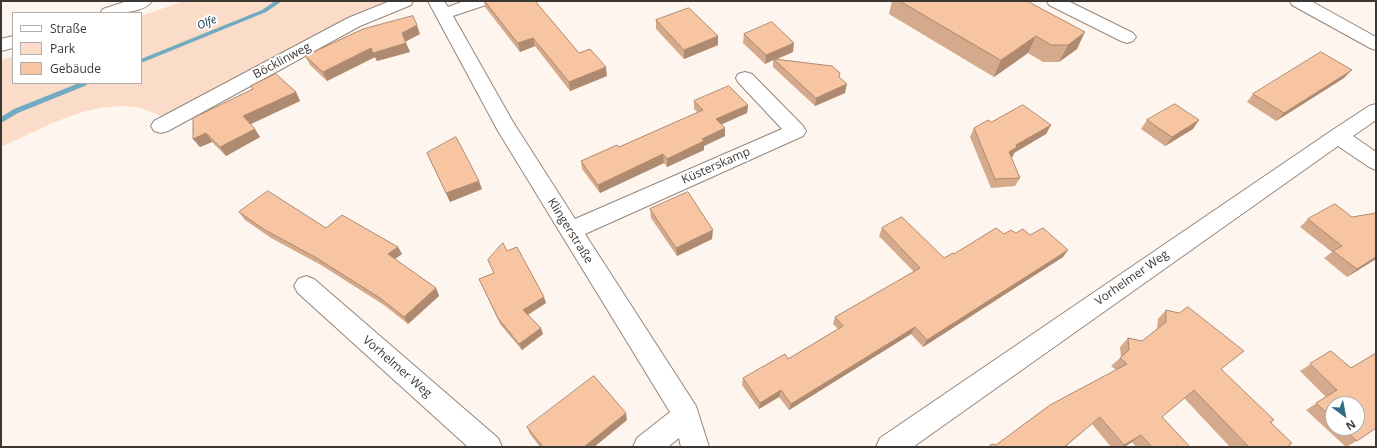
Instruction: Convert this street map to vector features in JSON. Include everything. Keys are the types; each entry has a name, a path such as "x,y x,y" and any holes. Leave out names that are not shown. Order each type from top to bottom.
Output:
{"street":[{"path":"112,12 144,1"},
{"name":"Böcklinweg","path":"161,126 354,22 405,1"},
{"name":"Klingerstraße","path":"480,1 440,7 505,126 687,415 695,447"},
{"path":"1056,1 1127,37"},
{"path":"1298,1 1376,44"},
{"path":"1,45 12,42"},
{"name":"Küsterskamp","path":"570,231 796,131 744,78"},
{"name":"Vorhelmer Weg","path":"890,447 1376,111"},
{"path":"1338,136 1376,162"},
{"name":"Vorhelmer Weg","path":"306,286 488,447"},
{"path":"647,447 687,415"}],"green space":[{"path":"184,1 389,1 351,17 163,117 140,108 122,106 86,111 51,124 1,147 1,60 12,56 12,84 142,84 142,16"}],"building":[{"path":"485,1 535,1 579,53 590,49 606,67 569,82 533,38 518,43"},
{"path":"900,1 1027,1 1085,32 1068,45 1051,45 1036,36 1001,60"},
{"path":"689,8 718,36 684,50 656,20"},
{"path":"413,16 417,25 402,33 406,43 373,53 371,48 323,72 305,56 363,29"},
{"path":"772,22 794,43 766,55 744,34"},
{"path":"1321,52 1352,70 1284,113 1253,94"},
{"path":"774,59 832,66 840,73 839,77 847,84 816,98"},
{"path":"276,74 296,92 243,116 255,129 220,147 206,133 193,139 193,118 253,89 251,86"},
{"path":"729,86 748,105 716,119 725,128 702,139 704,141 667,159 663,154 598,185 581,161 617,145 619,147 703,110 694,101"},
{"path":"1175,104 1199,120 1172,137 1147,120"},
{"path":"1023,105 1051,125 1016,145 1017,147 1009,152 1020,178 995,179 974,128 988,120 991,122"},
{"path":"456,137 479,181 446,193 427,153"},
{"path":"268,191 326,228 342,215 398,247 388,254 436,288 404,317 380,298 315,257 265,230 239,212"},
{"path":"688,192 713,230 676,248 650,209"},
{"path":"1335,204 1352,217 1376,213 1376,257 1357,269 1333,251 1342,246 1308,219"},
{"path":"902,217 944,258 953,253 954,254 996,228 1004,234 1011,230 1016,233 1023,229 1030,235 1043,228 1068,250 927,340 915,327 791,404 781,390 760,403 743,378 785,354 788,359 843,326 835,317 920,268 882,228"},
{"path":"503,243 507,251 517,247 544,297 523,310 541,328 519,344 498,318 479,279 494,273 488,260"},
{"path":"1188,307 1244,351 1221,369 1274,420 1270,422 1292,443 1287,447 1249,447 1194,390 1162,417 1190,447 1152,447 1141,435 1124,445 1100,417 1064,447 988,447 992,444 996,445 1050,405 1127,364 1120,358 1129,350 1128,338 1142,341 1166,322 1166,310 1179,313"},
{"path":"1331,351 1351,368 1376,353 1376,428 1365,436 1365,396 1327,396 1337,390 1310,364"},
{"path":"594,376 626,413 584,447 543,447 527,427"},
{"path":"1325,397 1325,411 1316,403"},
{"path":"1352,436 1364,436 1357,441"}],"waterway":[{"name":"Olfe","path":"142,61 264,11 279,1"},
{"name":"Olfe","path":"1,120 16,111 83,84"}]}
